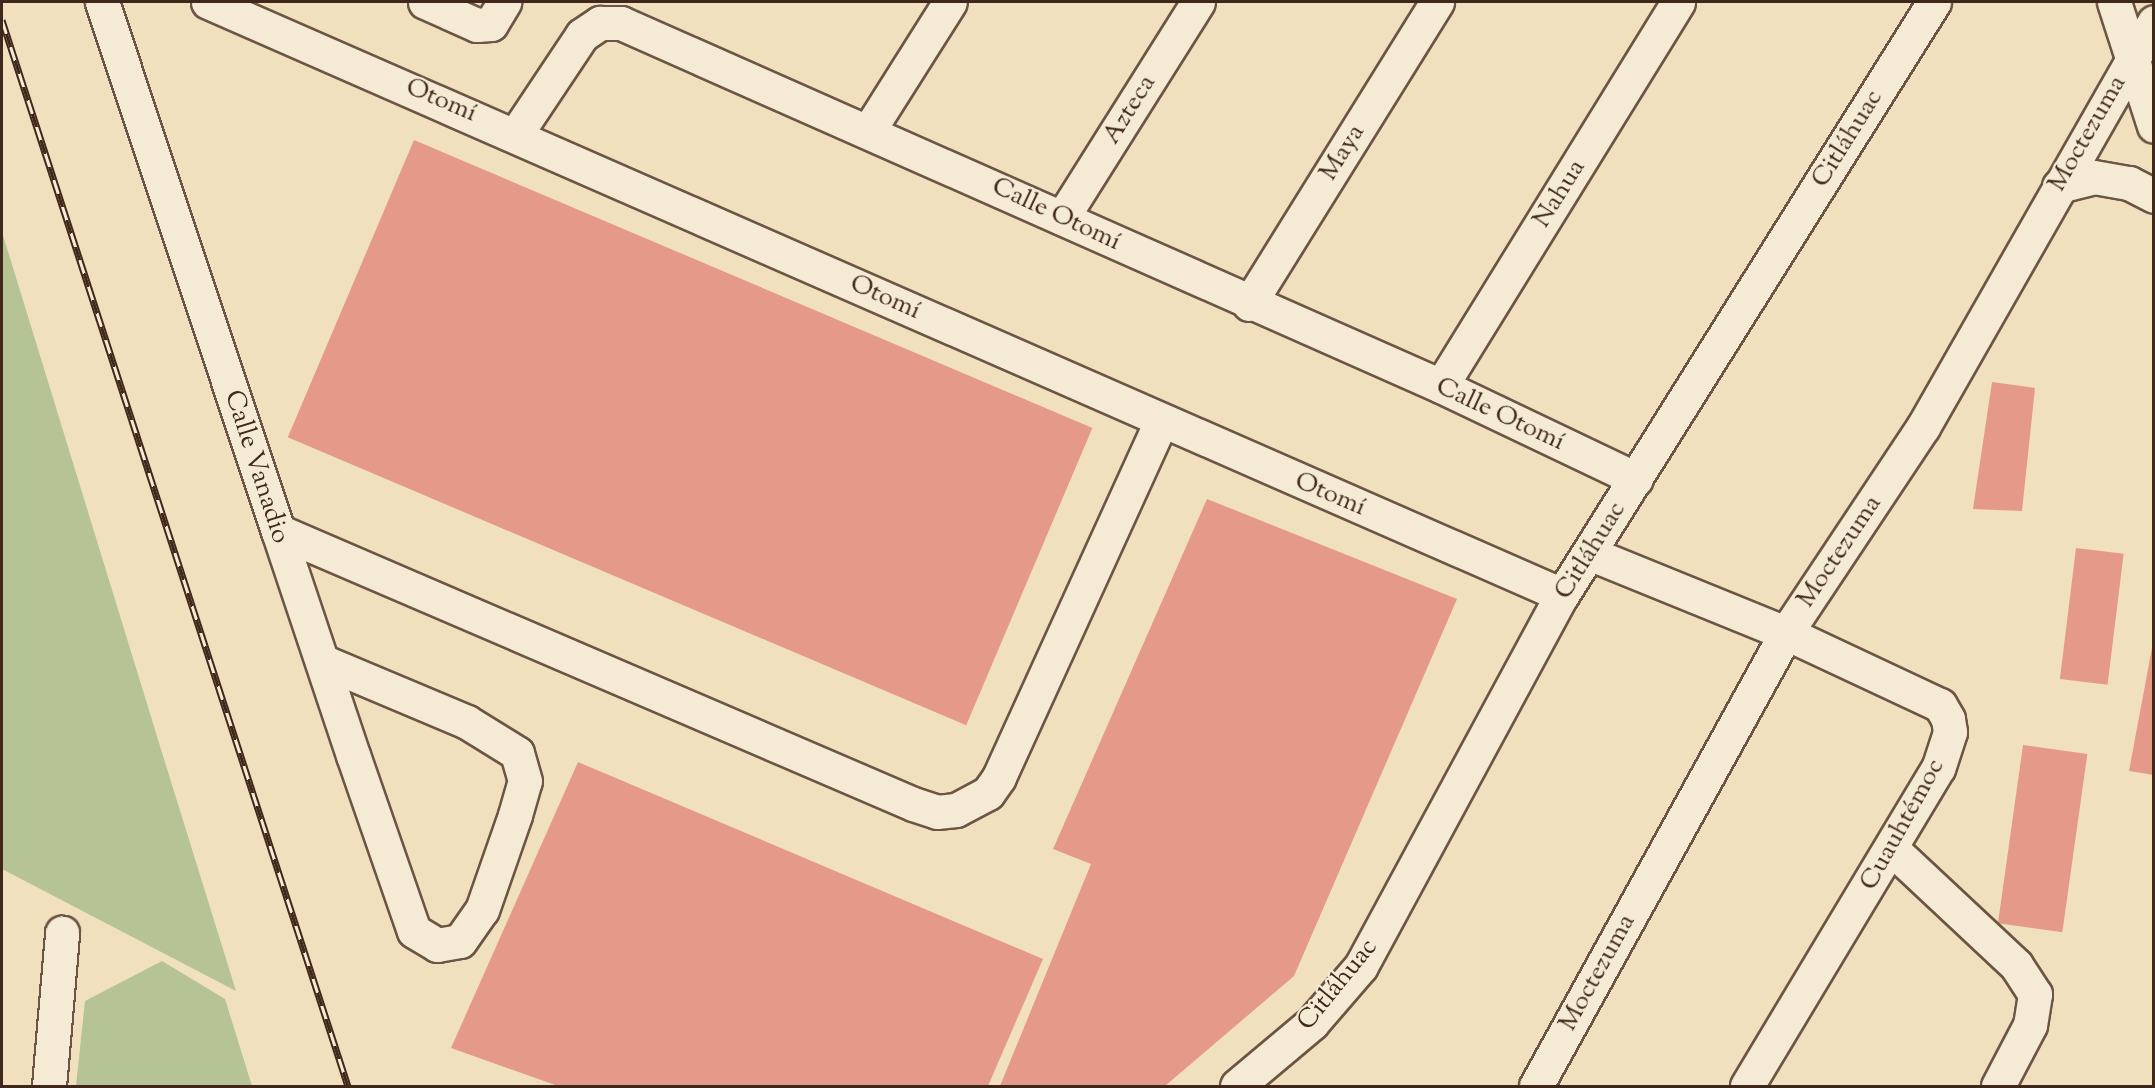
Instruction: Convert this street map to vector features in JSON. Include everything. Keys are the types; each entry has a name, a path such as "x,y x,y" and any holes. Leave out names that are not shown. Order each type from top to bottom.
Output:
{"street":[{"name":"Calle Vanadio","path":"102,2 278,531 322,661 414,931 422,940 448,945 473,930 514,815 524,767 501,739 322,661"},
{"name":"Otomí","path":"208,2 516,134 1161,422 1562,595"},
{"path":"425,2 477,25 491,24 504,2"},
{"path":"869,130 950,2"},
{"name":"Azteca","path":"1062,218 1198,2"},
{"name":"Maya","path":"1249,304 1437,2"},
{"name":"Nahua","path":"1442,386 1678,2"},
{"name":"Citláhuac","path":"1237,1086 1312,1023 1361,966 1562,595 1591,554 1934,2"},
{"path":"2114,2 2154,126"},
{"name":"Calle Otomí","path":"516,134 582,36 610,22 869,130 1249,304 1442,386 1636,479"},
{"name":"Moctezuma","path":"1536,1086 1786,633 1923,428 2154,22"},
{"path":"2059,186 2094,177 2128,183 2154,196"},
{"path":"278,531 913,804 937,812 956,810 988,793 999,777 1161,422"},
{"path":"1591,554 1786,633"},
{"name":"Cuauhtémoc","path":"1747,1086 1892,849 1938,768 1950,732 1948,719 1940,705 1786,633"},
{"path":"1892,849 2016,965 2034,994 2030,1025 1998,1086"},
{"path":"49,1086 62,933"}],"green space":[{"path":"2,232 168,772 236,991 2,869"},
{"path":"162,961 225,999 252,1086 76,1086 85,1001"}],"building":[{"path":"414,140 1092,428 966,725 288,437"},
{"path":"1992,382 2035,388 2022,511 1973,509"},
{"path":"1207,499 1457,599 1294,976 1165,1086 1000,1086 1091,864 1053,849"},
{"path":"2076,548 2124,554 2108,685 2060,679"},
{"path":"2154,637 2154,775 2129,771"},
{"path":"2023,745 2087,754 2062,932 1998,923"},
{"path":"578,762 1043,959 988,1086 558,1086 451,1048"}],"railway":[{"path":"2,20 348,1086"}]}
